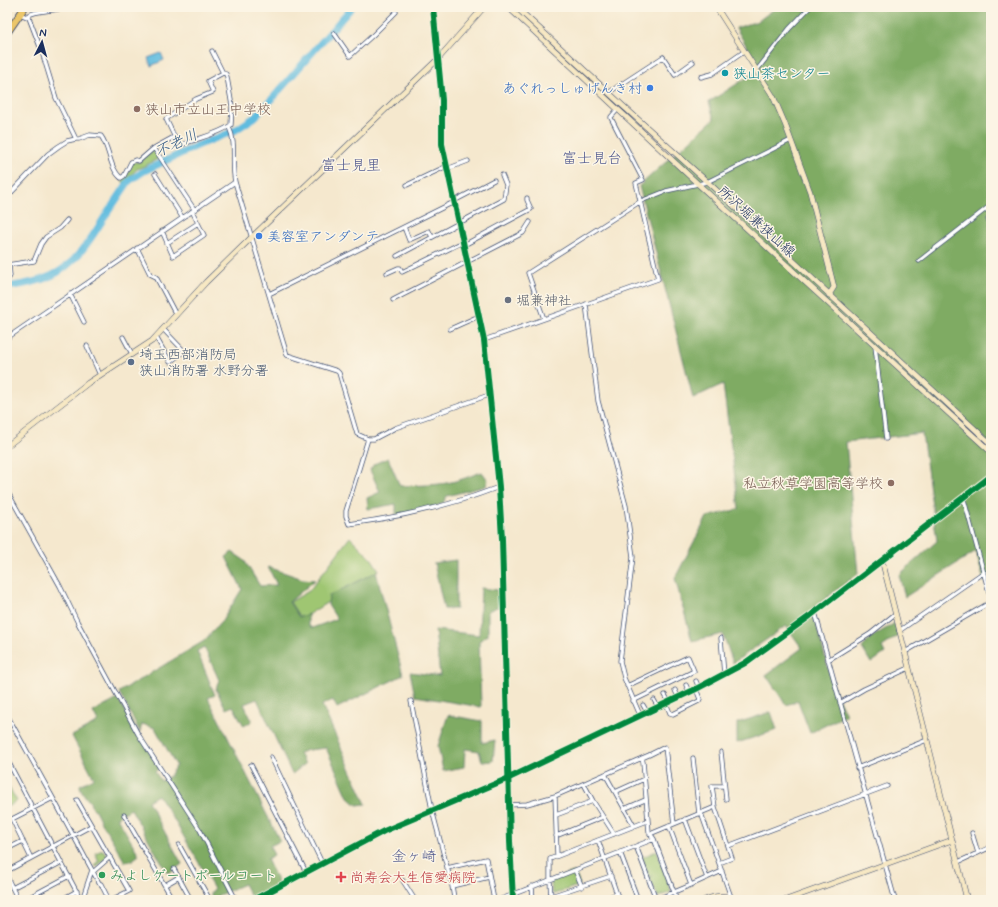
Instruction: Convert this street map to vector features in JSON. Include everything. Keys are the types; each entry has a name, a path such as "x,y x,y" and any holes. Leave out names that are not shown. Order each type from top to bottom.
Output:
{"main road":[{"path":"7,33 25,7"}],"street":[{"path":"20,14 27,16 66,7"},
{"path":"433,7 442,109 441,134 484,340 499,487 502,539 512,897"},
{"path":"7,446 83,386 152,341 206,282 438,59 484,7"},
{"name":"所沢堀兼狭山線","path":"508,7 698,184 991,452"},
{"name":"所沢堀兼狭山線","path":"516,7 991,444"},
{"path":"716,7 773,96 791,140 810,192 824,246 834,287 829,295"},
{"path":"757,70 789,30 810,7"},
{"path":"334,33 350,56 396,12"},
{"path":"27,16 41,46 56,98 76,139"},
{"path":"212,51 223,73 226,74 227,77 232,106 231,125 207,136 191,140 178,146 166,119 196,99 213,92 208,81 223,73"},
{"path":"701,77 712,74 745,51"},
{"path":"611,90 663,57 675,74 693,62"},
{"path":"484,340 658,279 636,183 643,180 611,118 618,108"},
{"path":"229,127 233,135 233,164 235,182 288,355 337,371 357,434 368,439 374,439 395,428 489,395"},
{"path":"7,197 48,154 63,143 96,135 102,137 113,165 121,178 124,177 131,162 135,160 139,161 154,148 174,137"},
{"path":"544,319 528,273 641,201 666,191 707,182 791,140"},
{"path":"154,148 193,210 204,234 173,256 162,231"},
{"path":"407,185 468,161"},
{"path":"155,174 182,217"},
{"path":"397,256 504,199 506,185 502,175"},
{"path":"269,294 404,227 494,180"},
{"path":"7,338 235,182"},
{"path":"387,273 398,268 400,268 402,272 464,244 531,209 527,198"},
{"path":"919,260 991,205"},
{"path":"991,218 988,219 991,235"},
{"path":"7,278 10,276 8,265 34,261 40,244 46,237 60,228 68,220"},
{"path":"393,300 523,233 530,222"},
{"path":"167,243 198,223"},
{"path":"404,227 409,240 429,230 432,237"},
{"path":"137,248 150,274 156,277 176,315"},
{"path":"70,294 84,322"},
{"path":"586,304 598,401 626,506 632,546 633,556 620,661 627,686 640,715"},
{"path":"450,328 478,316"},
{"path":"156,337 170,362 184,351 163,329"},
{"path":"123,337 132,354"},
{"path":"875,345 886,439"},
{"path":"87,346 100,374"},
{"path":"368,439 346,511 349,524 421,512 499,487"},
{"path":"253,900 264,897 306,872 384,831 509,778 690,692 745,663 815,612 991,476"},
{"path":"7,491 60,586 78,623 138,734 200,830 236,900"},
{"path":"905,652 991,601 964,496"},
{"path":"882,560 967,900"},
{"path":"900,631 984,572"},
{"path":"815,612 895,900"},
{"path":"828,660 870,634 895,614"},
{"path":"721,638 724,675"},
{"path":"627,686 688,657 694,671 633,701"},
{"path":"840,703 864,689 909,668"},
{"path":"665,695 670,713 673,714 699,701 700,699 696,681"},
{"path":"686,685 690,692"},
{"path":"675,690 678,697"},
{"path":"654,700 658,707"},
{"path":"411,702 432,810 452,886 454,898 451,900"},
{"path":"643,705 647,712"},
{"path":"7,716 92,871 110,900 129,891 77,800"},
{"path":"858,768 927,740"},
{"path":"509,805 527,804 555,796 665,747 674,824"},
{"path":"721,752 726,799"},
{"path":"271,757 322,864"},
{"path":"642,758 647,821 650,834 654,839 677,900"},
{"path":"693,758 700,814 731,898"},
{"path":"10,765 54,846 81,900"},
{"path":"251,765 306,872"},
{"path":"605,774 634,826"},
{"path":"615,792 644,778"},
{"path":"584,784 614,834"},
{"path":"719,863 732,858 715,807 712,786 724,786"},
{"path":"728,846 887,786"},
{"path":"555,796 557,856"},
{"path":"31,858 12,819 53,798"},
{"path":"624,809 646,800"},
{"path":"556,816 593,801"},
{"path":"650,834 715,807"},
{"path":"124,815 173,900"},
{"path":"556,836 603,817"},
{"path":"685,819 707,878"},
{"path":"611,876 551,898 550,860 647,821"},
{"path":"7,871 91,826"},
{"path":"669,826 691,886"},
{"path":"972,833 978,853"},
{"path":"499,900 512,897 532,886 654,839"},
{"path":"598,840 620,900"},
{"path":"786,900 952,840"},
{"path":"7,849 23,841"},
{"path":"179,845 210,900"},
{"path":"636,846 655,900 691,886 722,871"},
{"path":"958,862 991,847"},
{"path":"620,852 638,900"},
{"path":"81,900 92,871 110,857"},
{"path":"447,868 486,859 494,900"},
{"path":"12,888 62,862"},
{"path":"174,869 192,900"},
{"path":"575,870 582,887"},
{"path":"24,900 69,876"},
{"path":"7,877 18,900"},
{"path":"165,885 179,877"},
{"path":"452,886 489,877"},
{"path":"404,881 415,900"},
{"path":"532,886 534,900"},
{"path":"63,900 77,891"},
{"path":"600,900 617,894"},
{"path":"984,900 991,897"},
{"path":"705,900 731,898 737,900"}],"green space":[{"path":"777,7 991,7 991,577 984,582 976,551 905,597 899,575 937,541 922,433 846,442 858,574 812,609 833,686 846,715 810,733 798,701 786,705 766,675 802,648 786,626 733,663 723,634 692,641 675,578 707,517 739,509 723,384 693,398 639,186 714,119 709,102 760,69 736,28 758,21"},
{"path":"153,150 159,158 137,169 124,183 122,181 133,162 139,162"},
{"path":"388,458 400,486 430,485 452,482 482,472 488,480 486,486 447,496 443,503 435,507 396,515 396,504 368,509 367,498 380,492 370,470 374,464"},
{"path":"350,537 371,558 379,570 301,619 290,602 309,591"},
{"path":"232,552 244,560 260,586 277,585 268,567 303,579 315,580 289,602 299,617 308,614 308,625 312,628 337,619 328,605 329,596 376,572 403,675 337,708 333,700 322,705 366,804 357,805 348,797 326,748 308,750 299,753 305,764 292,774 257,699 244,704 252,721 244,726 233,706 226,709 216,689 219,680 204,647 197,651 215,695 208,698 280,841 270,846 274,855 267,859 279,885 252,899 244,884 217,896 219,900 213,900 210,894 214,889 158,795 148,801 182,864 168,874 131,809 117,817 139,855 131,861 125,862 81,789 80,785 94,778 72,736 98,722 93,712 118,699 159,768 155,772 161,781 170,776 176,765 155,728 142,724 140,732 119,692 204,641 222,621 242,589 226,557"},
{"path":"456,560 456,609 444,609 434,563"},
{"path":"481,588 498,590 501,605 488,611 488,635 479,641 481,707 415,696 410,672 440,676 435,630 479,635"},
{"path":"895,623 898,636 882,647 885,653 871,663 862,648 872,637"},
{"path":"771,712 777,730 737,743 737,723"},
{"path":"448,715 482,721 482,743 495,740 493,761 482,762 479,751 465,749 464,767 443,771 438,746"},
{"path":"7,784 17,801 7,807"},
{"path":"103,850 108,856 96,867 95,864 99,861 95,853"},
{"path":"657,851 671,892 658,897 642,857"},
{"path":"575,872 580,885 554,894 552,893 552,880"}],"water":[{"path":"161,53 164,60 151,66 148,58"}],"waterway":[{"name":"不老川","path":"7,287 30,283 46,278 68,265 83,250 129,181 144,171 199,145 234,131 255,117 352,7"}],"cycle path":[{"path":"433,7 442,100 442,144 484,340 499,487 502,539 510,841 513,900"},
{"path":"253,900 384,831 509,778 696,689 745,663 810,616 991,476"}],"place":[{"name":"狭山茶センター","path":"725,73"},
{"name":"あぐれっしゅげんき村","path":"650,88"},
{"name":"狭山市立山王中学校","path":"137,109"},
{"name":"美容室アンダンテ","path":"259,236"},
{"name":"堀兼神社","path":"508,300"},
{"name":"埼玉西部消防局 狭山消防署 水野分署","path":"131,362"},
{"name":"私立秋草学園高等学校","path":"891,483"},
{"name":"みよしゲートボールコート","path":"102,875"},
{"name":"尚寿会大生信愛病院","path":"341,877"}],"district":[{"name":"富士見台","path":"592,158"},
{"name":"富士見里","path":"351,165"},
{"name":"金ヶ崎","path":"414,856"}]}
